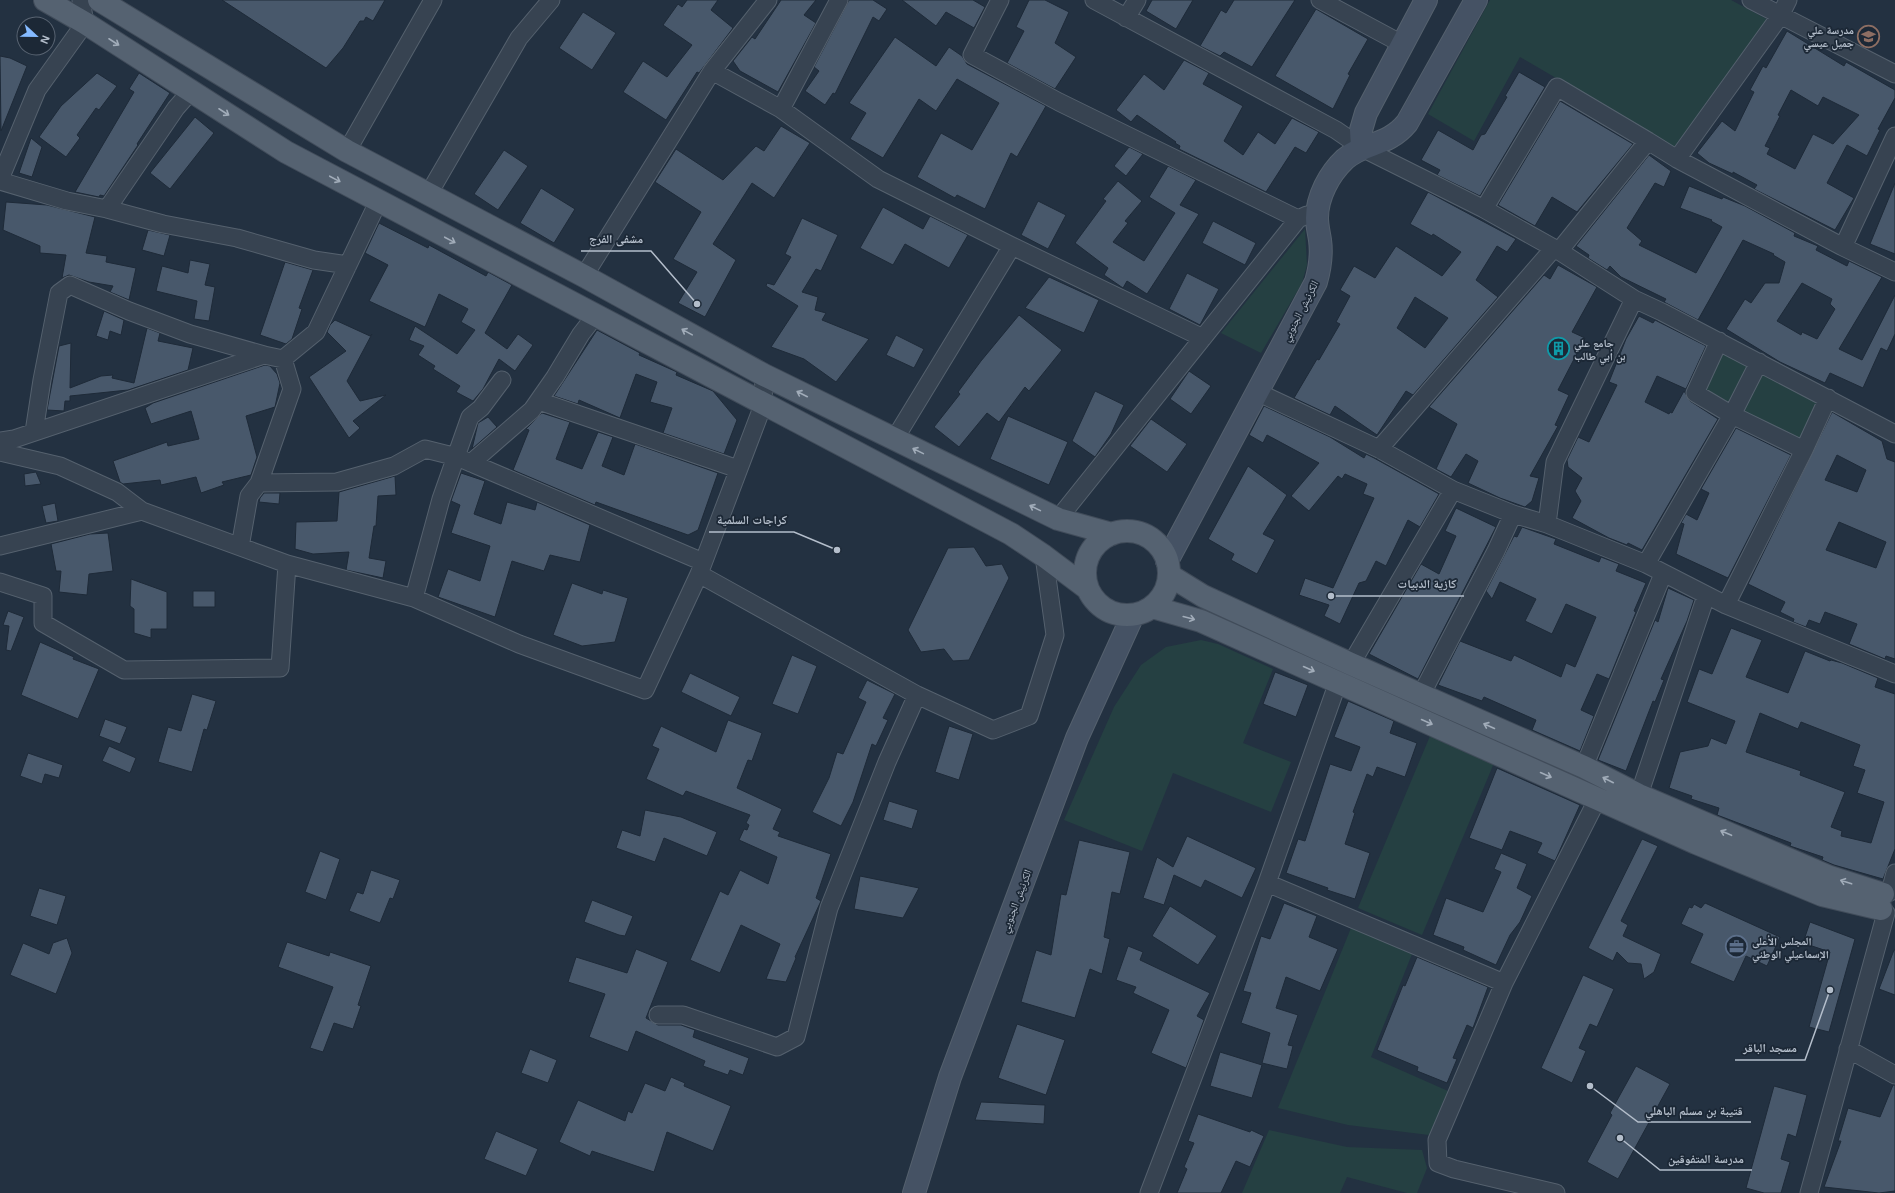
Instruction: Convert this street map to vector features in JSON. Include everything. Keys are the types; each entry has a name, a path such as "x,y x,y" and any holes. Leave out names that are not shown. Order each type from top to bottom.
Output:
{"main road":[{"path":"45,0 85,23 286,152 763,405 1011,534 1044,556 1088,589"},
{"path":"99,0 347,151 584,276 764,375 1058,519 1112,534"},
{"path":"1362,148 1362,130 1366,113 1426,0"},
{"name":"الكرنيش الجنوبي","path":"1168,568 1257,392 1316,282 1319,272 1321,250 1318,210 1324,190 1338,166 1354,153 1362,148 1393,137 1407,123 1476,0"},
{"path":"1125,531 1138,532 1150,538 1160,548 1168,568 1203,596 1350,664 1584,767 1639,796 1890,901 1822,895 1696,843 1201,621 1142,611 1118,614 1105,609 1095,600 1088,589 1085,576 1086,563 1091,551 1100,541 1112,534 1125,531"},
{"path":"1142,611 1165,589 1168,568"},
{"name":"الكرنيش الجنوبي","path":"914,1193 950,1077 1072,753 1142,611"}],"street":[{"path":"81,0 85,23 37,90 0,180 67,201 107,209 163,224 237,238 314,260 348,265"},
{"path":"347,151 433,0"},
{"path":"428,195 519,38 551,0"},
{"path":"584,276 712,71 768,0"},
{"path":"781,109 839,0"},
{"path":"1000,0 972,55 1059,102 1298,219"},
{"path":"1094,0 1336,130 1362,148 1484,210 1557,250 1634,299 1719,341 1895,433"},
{"path":"1126,18 1137,0"},
{"path":"1320,0 1402,44"},
{"path":"1751,0 1895,74"},
{"path":"1677,159 1780,16 1788,0"},
{"path":"712,71 781,109 878,179 1012,246 1203,338"},
{"path":"1484,210 1557,87 1677,159 1843,247 1895,272"},
{"path":"107,209 176,108 191,91"},
{"path":"1843,247 1895,136"},
{"path":"1378,449 1557,250 1648,141"},
{"path":"283,359 316,332 378,202"},
{"path":"1058,519 1298,219 1318,210"},
{"path":"894,440 1012,246"},
{"path":"34,432 42,380 59,293 70,285 129,311 190,334 283,359"},
{"path":"1547,524 1555,462 1634,299"},
{"path":"464,460 532,410 555,377 581,334 595,316"},
{"path":"1719,341 1695,393 1732,415 1804,450"},
{"path":"0,440 14,439 264,355"},
{"path":"240,547 249,496 259,483 292,389 283,359"},
{"path":"1646,564 1732,415 1759,362"},
{"path":"0,452 60,466 117,492 142,511 287,564 414,598 519,644 645,690 701,568 763,405 764,375"},
{"path":"414,598 442,499 464,460 470,417 481,408 502,380"},
{"path":"1257,392 1378,449 1453,490 1513,514 1547,524 1646,564 1726,605 1895,674"},
{"path":"1726,605 1804,450 1828,398"},
{"path":"538,401 738,470"},
{"path":"259,483 337,482 394,466 425,449 464,460 701,568 917,695 993,730 1029,716 1055,635 1044,556"},
{"path":"1350,664 1453,490"},
{"path":"0,546 142,511"},
{"path":"1421,695 1496,551 1513,514"},
{"path":"0,582 43,596 43,623 124,670 280,668 287,564"},
{"path":"1584,767 1663,574"},
{"path":"1639,796 1706,596"},
{"path":"1149,1193 1267,882 1338,682"},
{"path":"658,1015 683,1015 777,1047 796,1037 829,908 887,762 917,695"},
{"path":"1556,1193 1507,1187 1438,1163 1437,1140 1504,982 1598,798"},
{"path":"1267,882 1504,982"},
{"path":"1809,1193 1890,901"},
{"path":"1848,1049 1895,1075"}],"green space":[{"path":"1490,0 1731,0 1770,21 1674,147 1520,57 1474,141 1428,114"},
{"path":"1305,229 1307,265 1302,283 1261,353 1221,333"},
{"path":"1718,349 1749,365 1729,404 1698,389"},
{"path":"1759,371 1822,404 1801,444 1738,411"},
{"path":"1201,640 1218,644 1273,669 1243,743 1291,762 1271,812 1173,773 1142,851 1064,820 1114,707 1141,665 1166,647"},
{"path":"1430,736 1494,763 1422,935 1358,908"},
{"path":"1351,928 1412,954 1371,1057 1448,1091 1429,1135 1348,1125 1278,1108"},
{"path":"1269,1130 1347,1147 1422,1150 1427,1168 1417,1193 1407,1193 1347,1177 1340,1193 1242,1193"}],"building":[{"path":"222,0 385,0 373,21 366,17 364,21 360,21 343,48 326,68"},
{"path":"687,0 718,0 711,10 733,28 699,73 697,72 666,120 623,92 643,61 667,77 692,45 663,25 678,4 682,7"},
{"path":"781,0 816,0 804,15 816,23 778,92 740,71 733,61 752,37 755,39"},
{"path":"849,0 873,0 887,9 879,21 873,17 835,94 833,93 825,105 805,91 819,71 814,67"},
{"path":"902,0 973,0 985,7 974,28 946,12 936,26"},
{"path":"1029,0 1045,0 1069,12 1055,43 1076,57 1055,89 1007,63 1024,31 1016,27"},
{"path":"1152,0 1193,0 1176,29 1146,11"},
{"path":"1234,0 1295,0 1252,67 1224,52 1220,56 1200,46 1221,10 1226,13"},
{"path":"1316,9 1368,39 1348,74 1350,75 1333,109 1275,76"},
{"path":"583,12 616,33 592,70 559,48"},
{"path":"1787,31 1844,66 1846,62 1895,90 1895,98 1878,129 1880,130 1867,156 1847,145 1827,183 1854,198 1835,230 1754,189 1757,185 1733,172 1733,174 1709,163 1697,153 1722,121 1735,131 1754,92 1750,90 1763,66 1766,68","holes":["1791,90 1818,106 1823,97 1859,115 1833,144 1813,134 1795,169 1767,154 1770,148 1765,146 1780,116 1778,115"]},
{"path":"895,37 936,66 949,47 962,56 967,64 1046,106 1017,157 1011,153 985,209 957,195 955,198 917,177 941,133 972,150 999,103 957,79 936,111 919,99 883,158 850,139 866,113 849,103"},
{"path":"0,56 10,58 27,66 1,131"},
{"path":"1184,60 1209,73 1203,84 1243,106 1224,141 1243,155 1258,132 1275,144 1292,118 1319,132 1306,153 1295,147 1266,192 1179,149 1180,146 1175,143 1176,142 1137,115 1131,122 1116,110 1144,74 1164,90"},
{"path":"1519,72 1545,87 1480,196 1437,175 1440,170 1421,160 1438,130 1473,150 1481,135 1485,134 1507,97 1505,96"},
{"path":"97,73 117,86 99,110 96,108 77,135 80,138 66,157 39,137 61,106"},
{"path":"139,73 170,93 104,196 100,195 99,197 75,192 134,92 129,89"},
{"path":"1560,101 1633,144 1577,212 1552,197 1535,226 1498,205"},
{"path":"195,117 214,133 170,189 150,173"},
{"path":"781,126 810,143 774,198 752,183 713,244 736,260 705,317 678,303 697,272 673,259 701,212 655,182 676,149 723,180 756,146 764,151"},
{"path":"31,138 42,147 32,177 19,173"},
{"path":"1129,147 1143,154 1126,176 1114,166"},
{"path":"504,150 528,166 498,210 474,194"},
{"path":"1649,155 1671,171 1664,187 1655,183 1627,228 1642,241 1639,245 1696,273 1722,227 1711,221 1712,220 1680,208 1689,186 1722,199 1723,197 1745,206 1795,233 1794,236 1818,246 1816,250 1847,266 1849,261 1882,277 1839,349 1862,360 1895,295 1895,334 1887,351 1881,348 1863,388 1830,373 1825,383 1780,362 1726,329 1745,299 1751,303 1765,283 1779,283 1785,262 1773,255 1774,254 1743,240 1698,320 1664,302 1666,299 1621,277 1610,266 1607,270 1588,258 1589,255 1576,246","holes":["1802,283 1832,299 1830,304 1835,309 1817,339 1802,332 1801,335 1777,321"]},
{"path":"1168,166 1196,180 1180,205 1199,214 1147,294 1127,281 1123,288 1104,275 1108,268 1075,243 1106,201 1103,199 1118,181 1142,201 1125,221 1128,223 1113,242 1144,261 1175,213 1149,197"},
{"path":"1895,183 1895,254 1870,244"},
{"path":"541,188 575,209 554,243 520,223"},
{"path":"1428,192 1516,239 1507,252 1497,246 1476,280 1498,297 1413,395 1406,391 1377,435 1335,406 1330,415 1294,398 1340,324 1336,322 1350,296 1340,290 1354,266 1375,278 1396,246 1442,276 1461,252 1433,234 1432,236 1410,224","holes":["1415,297 1448,318 1425,348 1397,328"]},
{"path":"1038,201 1066,215 1048,249 1021,235"},
{"path":"6,202 47,205 95,217 86,253 107,256 106,262 136,268 129,300 110,292 113,286 89,282 69,275 62,278 66,255 40,253 40,246 3,230"},
{"path":"883,207 923,229 930,216 968,235 949,268 905,244 893,265 860,248"},
{"path":"802,218 838,235 821,271 816,269 802,292 818,297 815,310 826,313 822,320 869,339 836,382 804,359 771,347 798,306 766,286 767,283 774,285 791,257 785,254"},
{"path":"1213,221 1256,243 1245,265 1202,243"},
{"path":"379,223 428,248 429,245 486,276 488,272 512,285 485,333 507,349 518,334 533,345 515,371 499,359 483,389 473,401 456,392 460,386 433,369 435,366 418,355 424,346 409,340 415,326 457,354 475,330 461,322 468,309 439,294 425,327 369,301 388,265 365,253"},
{"path":"148,230 170,235 164,256 142,250"},
{"path":"190,260 210,264 205,285 215,287 209,321 194,319 197,301 156,291 162,266 188,273"},
{"path":"285,262 313,270 299,308 302,309 292,339 286,344 260,335"},
{"path":"1558,265 1597,287 1572,332 1585,338 1558,390 1569,395 1555,425 1558,426 1530,476 1539,478 1532,501 1525,507 1500,498 1468,483 1478,461 1466,454 1451,477 1436,469 1457,424 1429,407 1544,275 1550,279"},
{"path":"1187,273 1219,289 1200,325 1169,309"},
{"path":"1049,277 1099,300 1084,333 1025,308"},
{"path":"104,311 124,320 121,335 110,331 108,340 96,336"},
{"path":"1019,315 1062,350 1029,391 1025,387 999,422 987,413 959,447 934,427 960,394 958,392 981,361"},
{"path":"1639,316 1653,323 1655,320 1706,346 1686,389 1657,376 1645,402 1669,414 1670,412 1672,413 1684,391 1690,401 1718,419 1642,550 1628,543 1627,545 1609,538 1572,518 1581,501 1575,491 1582,478 1568,467 1567,460 1578,437 1589,442 1617,385 1609,382 1626,339"},
{"path":"335,320 370,336 372,334 347,381 360,401 386,395 353,421 360,428 349,438 309,377 346,351 327,332 330,325"},
{"path":"147,328 160,333 158,341 193,348 188,370 128,390 70,396 70,401 65,401 64,411 47,410 59,346 71,343 70,388 101,376 113,375 112,378 134,383"},
{"path":"597,330 640,353 639,355 677,372 676,375 713,391 737,420 724,454 663,433 672,408 650,402 657,382 636,374 620,418 579,400 578,404 554,396"},
{"path":"896,335 924,349 914,368 886,355"},
{"path":"265,365 270,366 277,374 280,383 275,407 246,416 257,457 251,475 222,482 224,485 201,493 196,477 161,485 160,480 123,484 120,482 113,461 167,442 168,446 199,439 191,411 151,424 145,408 153,403"},
{"path":"1189,371 1211,386 1191,414 1170,399"},
{"path":"1095,391 1124,405 1111,434 1095,457 1072,441"},
{"path":"1264,406 1330,437 1364,458 1366,454 1374,458 1439,494 1420,527 1408,520 1386,566 1376,561 1366,581 1359,583 1340,624 1324,616 1329,605 1299,595 1305,578 1333,588 1374,498 1363,494 1367,484 1345,474 1342,479 1338,476 1309,511 1291,496 1319,463 1267,435 1263,443 1249,435"},
{"path":"1832,412 1882,441 1887,459 1895,462 1895,659 1886,656 1885,659 1849,644 1857,624 1825,612 1820,624 1809,620 1806,627 1793,622 1794,619 1780,612 1785,602 1748,584","holes":["1837,455 1866,470 1857,492 1825,480","1839,522 1886,542 1876,568 1826,550"]},
{"path":"542,413 570,422 556,459 582,469 598,432 613,437 602,466 624,475 635,444 718,473 698,530 688,535 596,502 595,505 513,470 529,430 526,429"},
{"path":"1008,416 1068,442 1049,485 990,459"},
{"path":"488,417 497,427 472,449 478,423"},
{"path":"1151,419 1187,444 1167,472 1130,446"},
{"path":"1736,428 1791,455 1728,578 1676,554 1684,524 1681,523 1686,514 1697,520 1709,493 1701,489"},
{"path":"1248,466 1287,495 1263,534 1275,540 1257,574 1231,560 1234,554 1208,539"},
{"path":"36,472 41,484 25,486 24,474"},
{"path":"461,473 485,481 474,514 501,524 507,502 535,510 537,502 590,525 580,562 550,555 544,571 512,561 495,617 438,597 448,569 480,581 490,546 451,533 460,505 451,501"},
{"path":"395,476 396,495 378,496 376,526 374,526 369,558 386,561 383,578 346,570 349,552 313,554 295,549 296,522 337,521 339,492"},
{"path":"264,493 280,493 279,504 259,502"},
{"path":"55,503 58,521 46,523 42,506"},
{"path":"1456,508 1496,527 1418,679 1369,654 1421,564 1439,574 1456,536 1445,531"},
{"path":"1522,527 1556,539 1554,544 1599,562 1601,557 1619,564 1616,571 1646,583 1609,679 1597,674 1581,710 1594,716 1580,751 1532,730 1536,720 1484,697 1482,701 1438,685 1460,641 1511,661 1514,655 1561,677 1566,663 1575,667 1596,617 1566,604 1552,634 1525,621 1536,599 1500,582 1492,599 1486,591 1514,536 1517,537"},
{"path":"108,533 113,571 89,574 87,595 59,592 61,571 56,571 51,544 90,534"},
{"path":"974,547 986,566 1002,564 1009,578 969,660 953,661 944,649 921,652 908,630 948,548"},
{"path":"131,579 167,592 167,629 151,629 151,638 134,633 134,609 130,606"},
{"path":"572,583 602,594 603,590 628,598 615,642 582,646 553,635"},
{"path":"1668,588 1694,600 1687,621 1661,679 1664,680 1655,702 1653,701 1626,771 1598,760 1655,620 1658,622"},
{"path":"193,591 215,591 215,607 193,607"},
{"path":"8,611 24,617 11,651 6,650 9,626 3,625"},
{"path":"1731,628 1762,640 1746,677 1788,693 1805,651 1830,661 1842,663 1878,678 1875,687 1895,694 1895,849 1883,879 1834,865 1822,860 1823,857 1790,846 1791,843 1717,815 1719,808 1691,799 1692,796 1669,788 1680,752 1708,746 1711,738 1726,744 1735,721 1687,702 1699,669 1712,674","holes":["1760,713 1798,729 1801,722 1860,745 1853,766 1865,770 1857,793 1884,802 1871,843 1841,836 1842,831 1831,827 1845,792 1800,775 1801,771 1746,752"]},
{"path":"40,642 74,657 73,659 99,669 78,719 21,695"},
{"path":"792,655 817,666 798,714 772,704"},
{"path":"1275,672 1308,685 1296,717 1263,704"},
{"path":"690,673 740,697 731,716 681,692"},
{"path":"867,680 895,694 883,718 888,720 876,746 872,744 853,802 841,826 812,812 829,778 837,752 843,754 866,702 858,698"},
{"path":"192,694 216,701 207,730 204,729 192,772 158,762 168,727 181,731"},
{"path":"1348,701 1394,721 1390,733 1417,743 1405,777 1377,767 1373,777 1367,774 1353,812 1355,813 1345,844 1370,853 1355,899 1327,890 1328,888 1286,873 1298,839 1305,841 1330,764 1351,771 1360,747 1334,737"},
{"path":"105,719 127,727 120,744 99,736"},
{"path":"728,720 762,733 752,761 748,760 737,788 782,809 773,829 780,832 778,836 831,854 816,898 821,901 795,957 796,958 786,982 766,979 780,944 741,925 720,973 690,960 720,891 728,895 740,870 768,884 777,857 739,840 744,829 747,830 749,825 746,823 750,815 686,791 683,796 646,779 659,749 652,746 661,726 716,752"},
{"path":"949,726 973,734 959,780 935,772"},
{"path":"109,746 136,758 130,773 102,761"},
{"path":"28,753 63,765 59,778 45,774 42,784 20,776"},
{"path":"1497,768 1580,805 1555,861 1537,853 1542,843 1510,831 1502,850 1469,838"},
{"path":"889,801 918,810 912,829 883,820"},
{"path":"645,810 681,817 717,832 707,856 664,838 655,862 616,848 622,830 640,836"},
{"path":"1187,836 1256,868 1242,898 1205,880 1201,888 1174,875 1164,905 1143,898 1157,857 1173,867"},
{"path":"1642,839 1658,846 1621,921 1628,925 1623,936 1661,954 1654,972 1644,979 1641,964 1628,963 1617,952 1613,961 1588,948"},
{"path":"1079,840 1130,852 1120,894 1112,892 1104,937 1110,939 1102,974 1090,969 1075,1018 1021,1002 1036,950 1051,955 1061,894 1066,895"},
{"path":"320,851 340,859 326,900 305,892"},
{"path":"1501,853 1527,864 1517,888 1532,896 1520,922 1510,935 1496,965 1463,950 1464,947 1433,935 1446,898 1483,912 1501,872 1494,869"},
{"path":"371,870 400,880 393,899 390,898 380,923 349,911 357,892 363,894"},
{"path":"860,876 919,888 903,918 854,909"},
{"path":"39,888 66,896 57,925 30,916"},
{"path":"592,900 633,916 625,936 584,922"},
{"path":"1284,903 1317,916 1309,937 1338,949 1320,991 1286,977 1276,1008 1298,1015 1288,1045 1293,1046 1287,1069 1262,1063 1270,1033 1241,1023 1251,993 1243,991 1261,936 1270,939"},
{"name":"المجلس الأعلى الإسماعيلي الوطني","path":"1705,903 1780,937 1767,966 1746,956 1734,982 1690,963 1703,934 1681,924 1689,907 1692,908 1694,904 1701,908"},
{"path":"1170,906 1217,936 1198,965 1152,936"},
{"path":"1810,922 1855,939 1829,1032 1809,1027 1830,952 1803,943"},
{"path":"67,938 72,953 56,994 10,975 23,943 49,954 53,943"},
{"path":"287,942 329,956 330,952 371,966 358,1005 361,1006 353,1029 334,1023 323,1052 310,1048 333,987 278,967"},
{"path":"1128,946 1143,952 1140,960 1210,993 1197,1016 1204,1020 1186,1068 1151,1053 1169,1010 1133,993 1136,987 1116,980"},
{"path":"636,949 668,962 646,1018 658,1025 681,1025 695,1030 693,1037 749,1058 743,1075 730,1070 728,1075 703,1066 705,1061 636,1031 628,1052 589,1037 605,994 568,982 576,957 627,973"},
{"path":"1895,950 1895,995 1879,989"},
{"path":"1417,957 1488,987 1473,1028 1467,1025 1453,1058 1457,1059 1447,1083 1417,1071 1418,1067 1377,1050 1403,985 1405,986"},
{"path":"1583,975 1614,989 1597,1027 1590,1024 1579,1048 1586,1051 1572,1083 1541,1068"},
{"path":"1017,1024 1065,1040 1046,1095 998,1078"},
{"path":"530,1049 557,1060 548,1083 521,1073"},
{"path":"1220,1052 1262,1065 1252,1098 1210,1086"},
{"path":"1636,1066 1670,1084 1618,1179 1587,1162 1612,1115 1610,1113"},
{"path":"671,1077 685,1083 684,1086 731,1106 713,1151 667,1132 654,1172 592,1151 590,1156 559,1142 578,1100 625,1121 628,1111 632,1113 645,1083 665,1091"},
{"path":"1893,1085 1895,1085 1895,1191 1879,1193 1824,1187 1841,1141 1838,1141 1848,1108 1880,1117"},
{"path":"1774,1086 1807,1095 1796,1137 1788,1134 1781,1159 1790,1162 1781,1193 1764,1193 1746,1188"},
{"path":"981,1102 1045,1105 1044,1124 975,1120"},
{"path":"1198,1114 1250,1132 1251,1130 1264,1136 1250,1167 1236,1161 1221,1193 1177,1193 1187,1169 1184,1167 1194,1143 1188,1141"},
{"path":"496,1131 538,1149 526,1176 484,1159"}],"place":[{"name":"مدرسة علي جميل عيسي","path":"1869,36"},
{"name":"مشفى الفرج","path":"697,304"},
{"name":"جامع علي بن أبي طالب","path":"1559,349"},
{"name":"كراجات السلمية","path":"837,550"},
{"name":"كازية الدبيات","path":"1331,596"},
{"name":"المجلس الأعلى الإسماعيلي الوطني","path":"1736,947"},
{"name":"مسجد الباقر","path":"1830,990"},
{"name":"قتيبة بن مسلم الباهلي","path":"1590,1086"},
{"name":"مدرسة المتفوقين","path":"1620,1138"}]}
